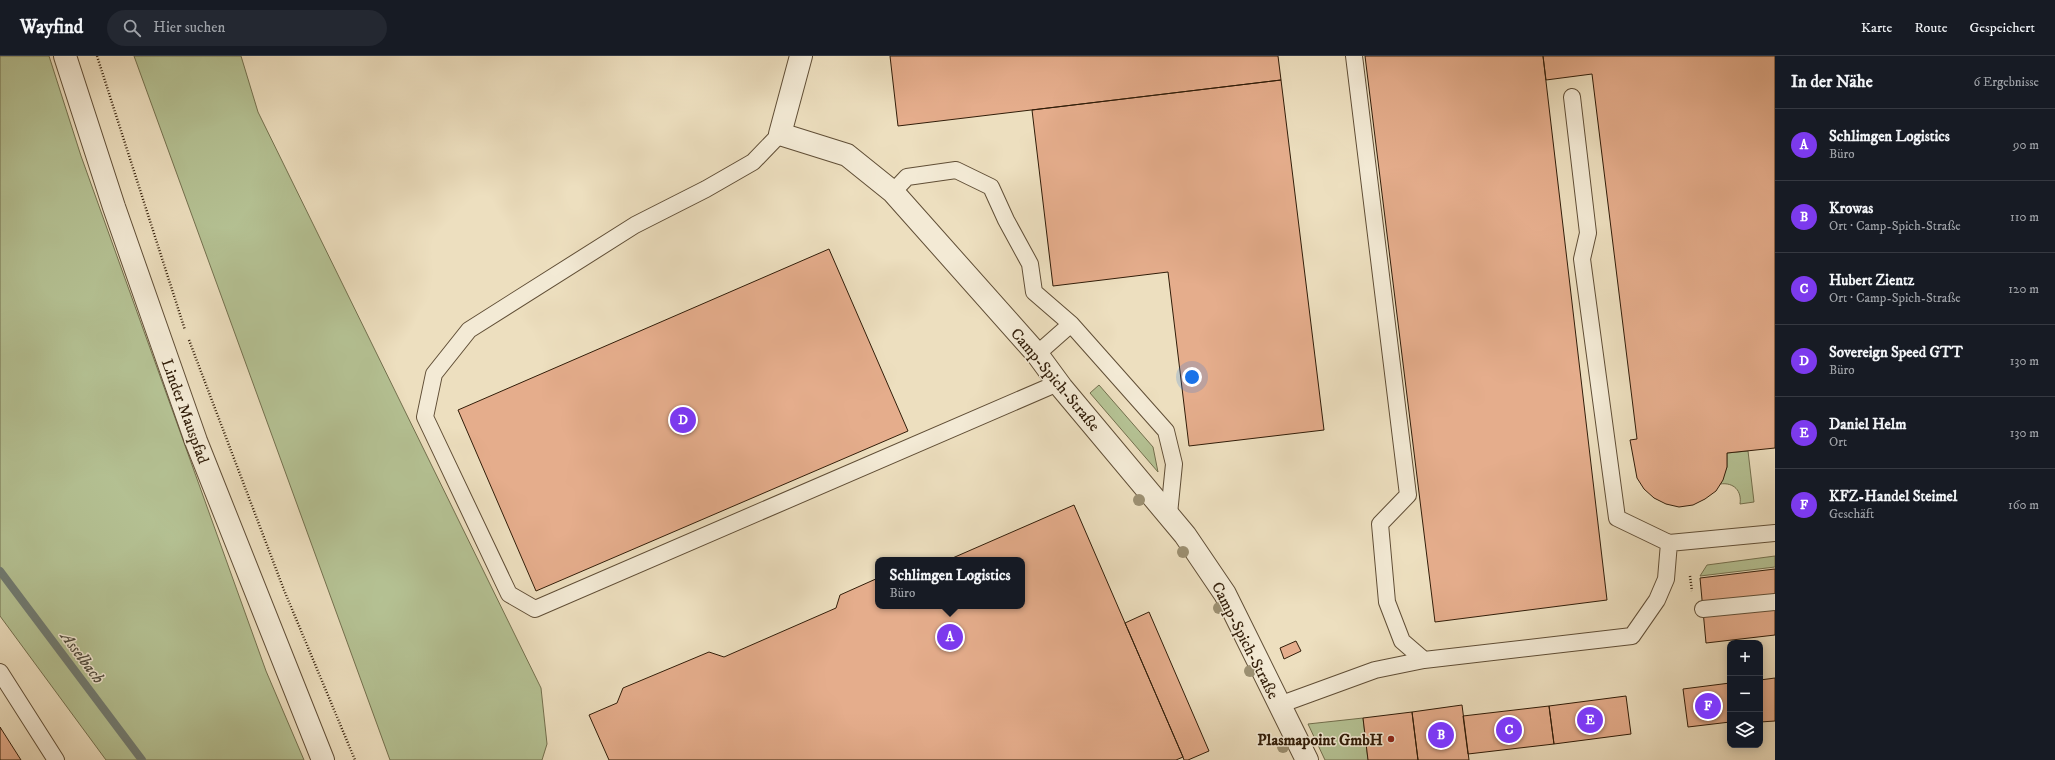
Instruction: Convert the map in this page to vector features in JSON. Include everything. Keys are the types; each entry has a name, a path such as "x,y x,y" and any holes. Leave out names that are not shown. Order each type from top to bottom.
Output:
{"street":[{"name":"Linder Mauspfad","path":"66,56 114,207 196,441 323,760"},
{"path":"780,134 801,56"},
{"name":"Camp-Spich-Straße","path":"780,134 847,155 893,192 1037,354 1058,383 1185,535 1224,594 1307,760"}],"lane":[{"path":"1354,56 1408,495 1380,524 1387,602 1402,641 1424,660"},
{"path":"1572,97 1588,233 1582,260 1617,518 1669,543 1775,533"},
{"path":"780,134 753,162 706,189 635,225 469,330 434,374 425,417 509,594 535,609 1058,383"},
{"path":"893,192 907,177 956,170 991,187 1006,220 1030,264 1034,292 1071,324 1166,432 1174,464 1169,514"},
{"path":"1037,354 1071,324"},
{"path":"1279,705 1375,670 1424,660 1632,636 1657,600 1666,579 1669,543"},
{"path":"1703,609 1775,602"},
{"path":"0,672 56,760"}],"path":[{"path":"97,56 187,335 284,590 355,760"}],"green space":[{"path":"0,56 49,56 81,156 266,671 304,760 106,760 0,616"},
{"path":"134,56 241,56 258,112 541,688 547,744 542,760 390,760"},
{"path":"1099,385 1153,447 1158,472 1090,393"},
{"path":"1748,451 1754,502 1740,504 1740,495 1736,488 1729,484 1720,484 1727,467 1727,453"},
{"path":"1775,556 1775,567 1700,576 1707,565"},
{"path":"1363,718 1368,760 1325,760 1308,724"}],"building":[{"path":"890,56 1278,56 1281,80 898,126"},
{"path":"1365,56 1543,56 1607,600 1435,622"},
{"path":"1543,56 1775,56 1775,448 1727,453 1727,467 1723,480 1716,491 1693,505 1679,507 1666,504 1654,498 1644,489 1637,478 1630,440 1637,439 1592,74 1546,80"},
{"path":"1281,80 1324,430 1189,446 1168,272 1053,286 1032,110"},
{"path":"829,249 908,431 536,591 458,410"},
{"path":"1074,505 1183,757 1176,760 609,760 589,715 617,703 623,688 709,652 724,657 836,608 840,595 875,579 875,609 1025,609 1025,557 955,557"},
{"path":"1775,569 1775,635 1706,643 1700,578"},
{"path":"1149,612 1209,751 1188,760 1184,760 1125,623"},
{"path":"1296,641 1301,651 1284,659 1280,648"},
{"path":"1775,678 1775,721 1763,722 1763,680"},
{"path":"1727,683 1727,722 1688,727 1683,689"},
{"path":"1626,696 1631,734 1554,744 1549,706"},
{"path":"1462,705 1469,760 1418,760 1412,712"},
{"path":"1549,706 1554,744 1468,754 1463,716"},
{"name":"Plasmapoint GmbH","path":"1412,712 1418,760 1368,760 1363,718"},
{"path":"0,727 21,760 0,760"}],"waterway":[{"name":"Asselbach","path":"0,571 142,760"}],"place":[{"name":"Sovereign Speed GTT","path":"683,420"},
{"name":"Schlimgen Logistics","path":"950,637"},
{"name":"KFZ-Handel Steimel","path":"1708,706"},
{"name":"Daniel Helm","path":"1590,720"},
{"name":"Hubert Zientz","path":"1509,730"},
{"name":"Krowas","path":"1441,735"},
{"name":"Plasmapoint GmbH","path":"1391,739"}]}
